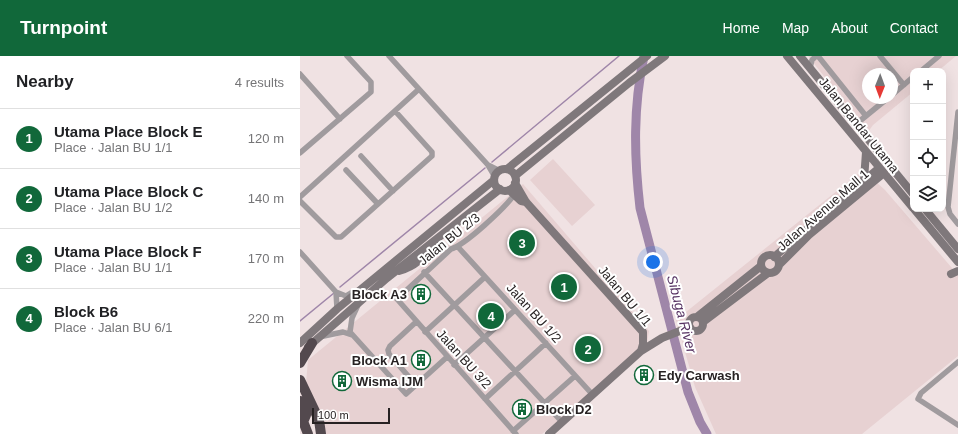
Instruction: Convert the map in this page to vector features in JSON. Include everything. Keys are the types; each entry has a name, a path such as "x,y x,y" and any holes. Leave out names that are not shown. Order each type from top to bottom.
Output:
{"highway":[{"path":"300,363 316,340"},
{"path":"300,380 319,420 318,432"},
{"path":"300,394 318,432"},
{"path":"300,401 305,411 302,421 304,434"},
{"path":"302,421 318,432"},
{"path":"302,421 308,434"}],"street":[{"path":"300,153 371,92 371,82 347,56"},
{"path":"389,56 488,164 499,174"},
{"path":"300,343 337,309 499,174 647,56"},
{"path":"511,192 515,180 629,83 665,56"},
{"name":"Jalan Bandar Utama","path":"787,56 866,152 883,168"},
{"name":"Jalan Bandar Utama","path":"800,56 870,141 883,168 896,189 910,205"},
{"path":"810,68 812,60 817,56 866,116"},
{"path":"880,56 904,85"},
{"path":"924,68 939,56"},
{"path":"300,74 340,119"},
{"path":"898,90 910,80"},
{"path":"300,197 420,89"},
{"path":"860,130 861,120 881,104"},
{"path":"300,201 339,238 432,156 432,154 395,111"},
{"path":"957,222 950,214 948,207 956,164 958,112"},
{"path":"851,118 861,120"},
{"path":"864,180 866,152"},
{"path":"361,156 393,191"},
{"path":"883,168 910,191"},
{"name":"Jalan Avenue Mall 1","path":"774,257 864,180 883,168"},
{"name":"Jalan Avenue Mall 1","path":"779,265 809,235 872,184 883,168"},
{"path":"346,170 378,204"},
{"path":"499,174 512,171 515,180"},
{"path":"499,174 496,185 500,189 511,192 526,202"},
{"name":"Jalan BU 1/1","path":"515,180 526,202 643,334 641,351"},
{"path":"872,184 887,183 896,189"},
{"path":"300,354 394,272 500,189"},
{"name":"Jalan BU 2/3","path":"397,299 424,272 451,249 458,247 507,204 511,192"},
{"name":"Jalan Bandar Utama","path":"916,212 958,262"},
{"path":"927,212 958,249"},
{"name":"Jalan BU 1/2","path":"458,247 592,394"},
{"path":"300,252 336,292 346,296 362,284 368,283"},
{"path":"548,434 641,351 659,339 681,330 690,327 694,330 700,330 700,320 761,266 762,260 766,257 774,257 779,265 774,272 768,273 700,320"},
{"path":"761,266 768,273"},
{"path":"424,272 562,422"},
{"path":"425,332 486,277"},
{"path":"336,292 338,302 337,309"},
{"name":"Jalan BU 3/2","path":"397,299 514,433"},
{"path":"352,335 350,323 360,302"},
{"path":"454,365 516,310"},
{"path":"416,322 390,346 388,352 416,384"},
{"path":"316,340 343,332 352,335 406,394 447,357"},
{"path":"643,334 659,339"},
{"path":"485,399 546,343"},
{"path":"958,362 921,393 918,399 958,425"},
{"path":"514,433 544,403 575,376"}],"shaded area":[{"path":"808,56 956,56 942,68 910,68 910,94 873,125 868,132"},
{"path":"553,159 595,205 572,226 530,180"},
{"path":"863,170 885,190 958,275 958,356 862,434 716,434 695,387 676,320"},
{"path":"523,184 649,331 646,349 542,434 325,434 306,383 308,360"}],"waterway":[{"path":"492,162 619,56"},
{"name":"Sibuga River","path":"644,56 640,75 636,113 636,151 640,208 688,392 700,422 707,434"},
{"path":"340,287 485,168"},
{"path":"300,321 334,293"}],"place":[{"name":"Utama Place Block F","path":"522,243"},
{"name":"Utama Place Block E","path":"564,287"},
{"name":"Block A3","path":"421,294"},
{"name":"Block B6","path":"491,316"},
{"name":"Utama Place Block C","path":"588,349"},
{"name":"Block A1","path":"421,360"},
{"name":"Edy Carwash","path":"644,375"},
{"name":"Wisma IJM","path":"342,381"},
{"name":"Block D2","path":"522,409"}]}
